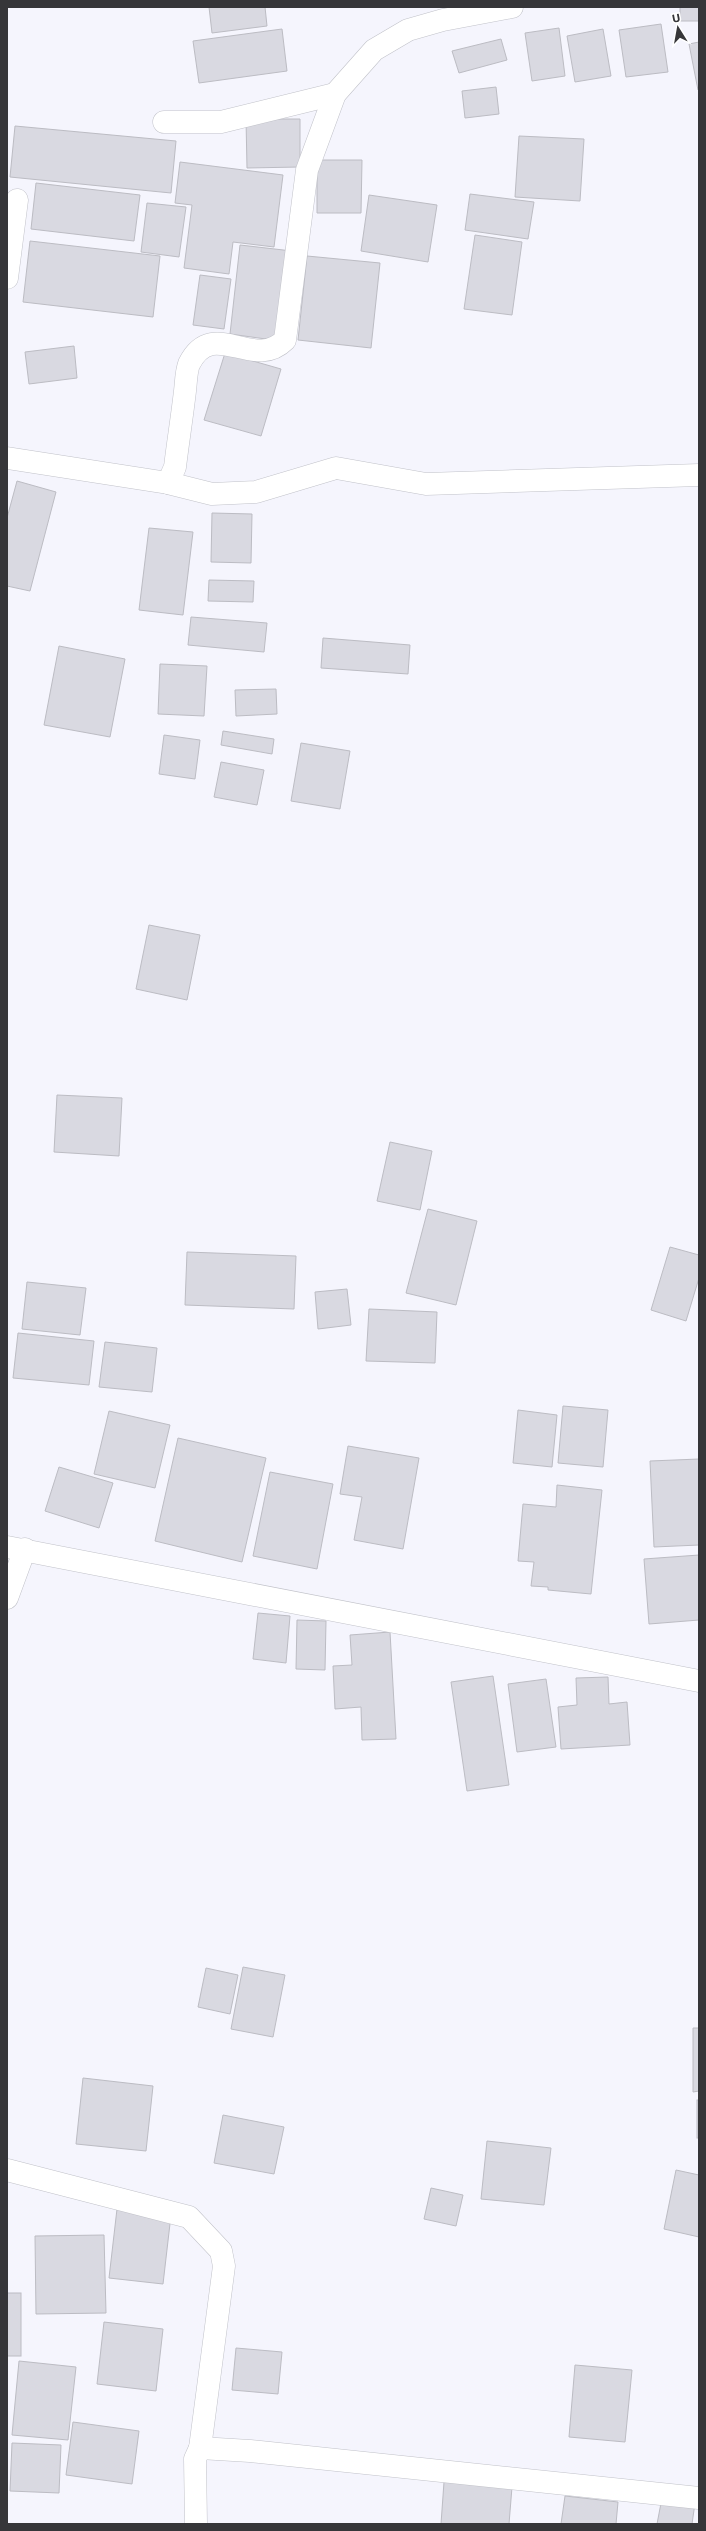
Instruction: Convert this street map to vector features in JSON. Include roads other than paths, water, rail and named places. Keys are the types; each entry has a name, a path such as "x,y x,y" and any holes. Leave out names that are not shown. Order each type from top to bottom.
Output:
{"street":[{"path":"168,483 175,467 189,365 201,347 210,344 235,345 262,352 278,348 285,340 307,170 334,94 374,50 408,30 443,20 512,7"},
{"path":"164,122 221,122 334,94"},
{"path":"7,278 17,200"},
{"path":"7,458 168,483 212,494 256,492 336,468 426,484 699,475"},
{"path":"7,1598 16,1548 699,1681"},
{"path":"7,2170 189,2217 221,2251 224,2266 200,2448 195,2459 196,2524"},
{"path":"200,2448 250,2451 699,2498"}]}
